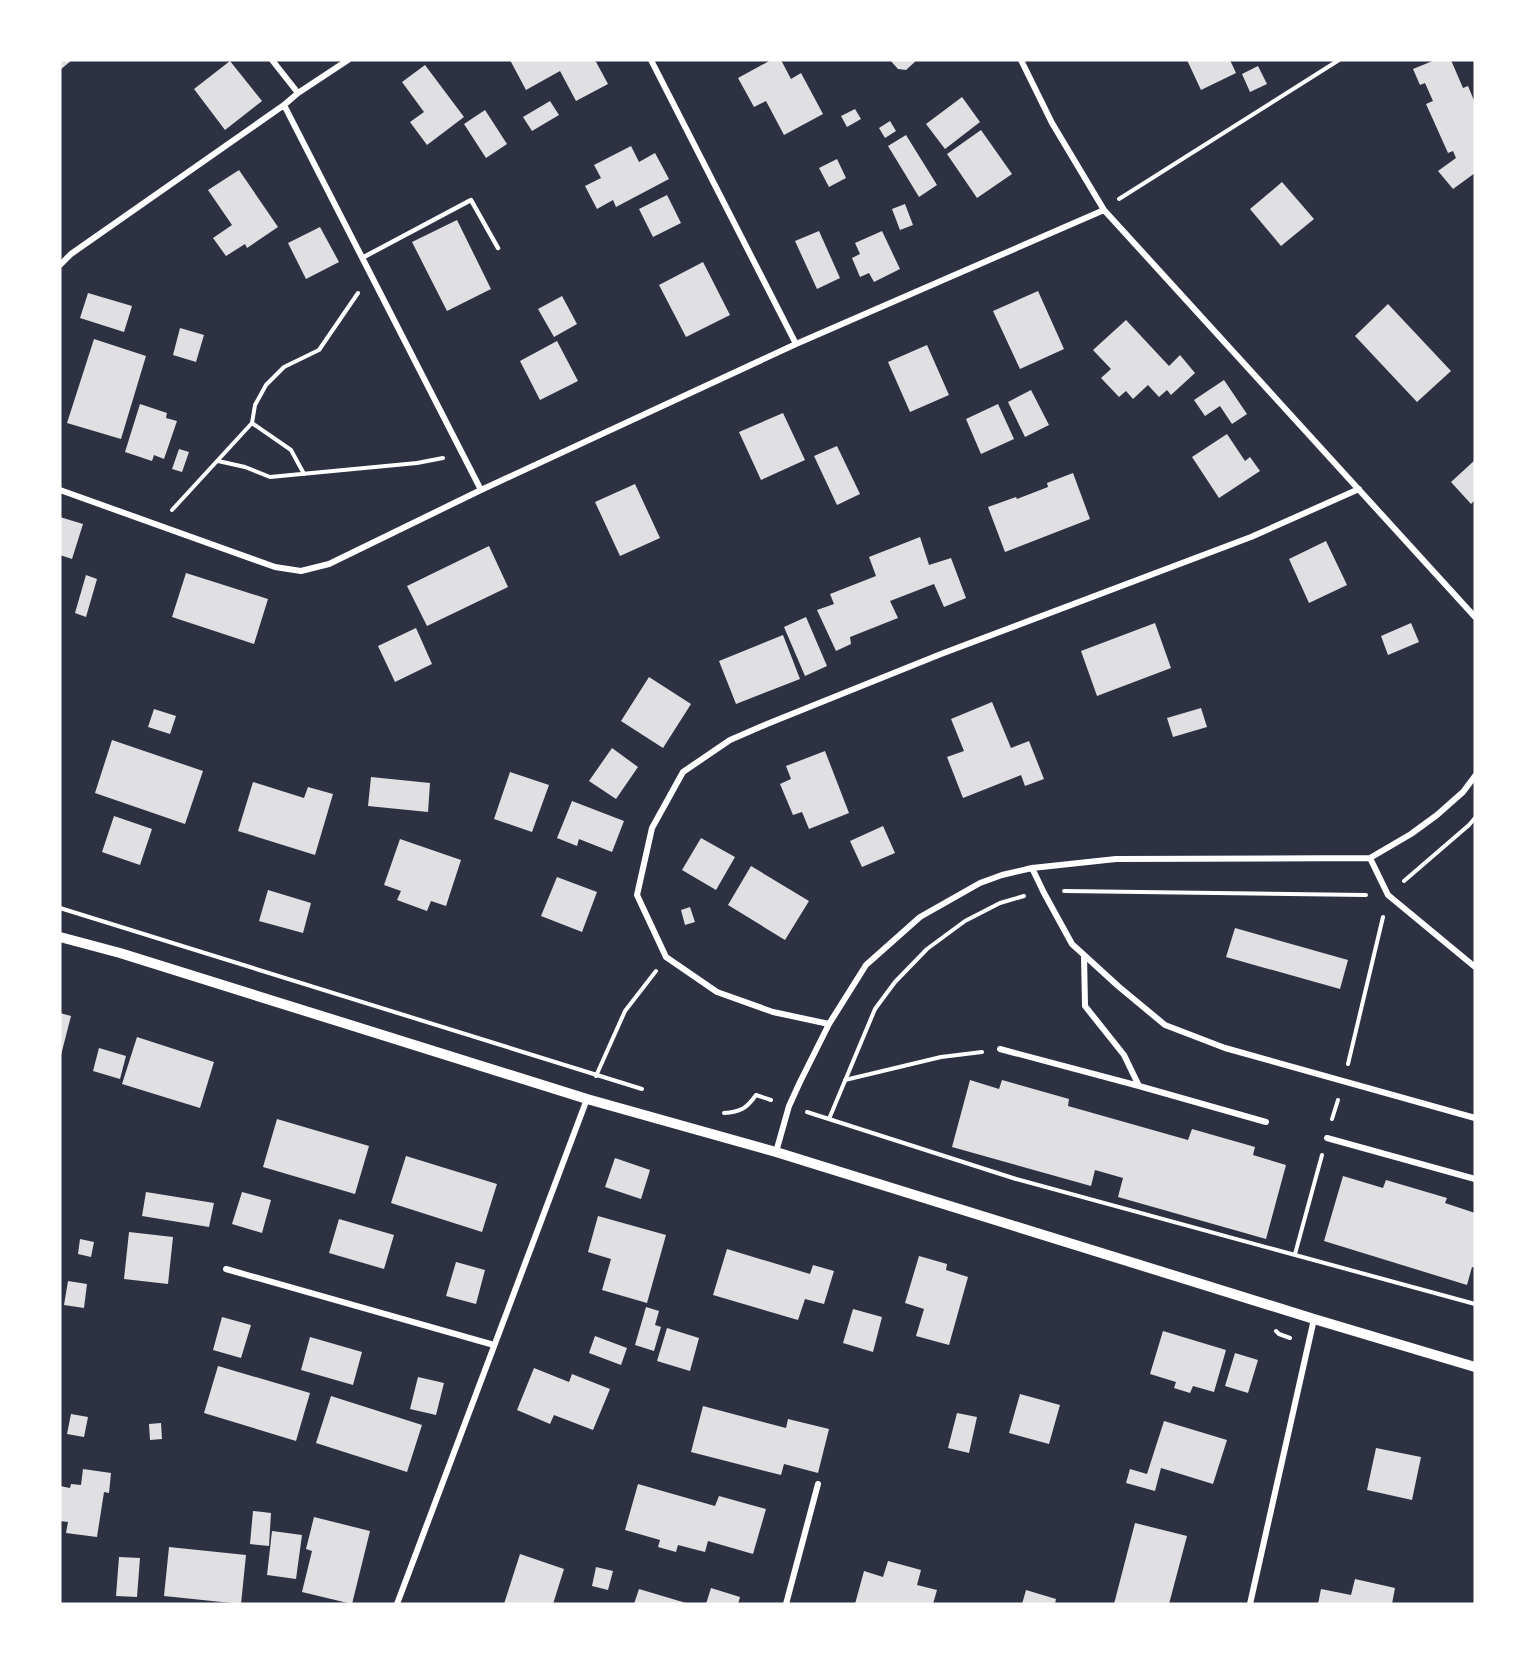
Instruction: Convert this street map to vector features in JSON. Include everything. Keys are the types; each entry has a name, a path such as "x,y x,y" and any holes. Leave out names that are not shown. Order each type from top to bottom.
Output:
{"street":[{"path":"272,60 298,93"},
{"path":"60,265 70,254 348,60"},
{"path":"651,60 796,344"},
{"path":"1021,60 1052,123 1104,210 1475,617"},
{"path":"284,105 481,490"},
{"path":"60,490 275,567 301,571 329,564 481,490 796,344 1104,210"},
{"path":"829,1023 773,1012 717,992 666,957 637,895 652,828 683,772 730,740 767,724 941,654 1251,537 1359,489"},
{"path":"776,1152 789,1106 829,1023 866,965 920,917 980,883 1032,868 1116,859 1370,858 1411,834 1437,815 1463,792 1475,776"},
{"path":"1370,858 1388,895 1475,967"},
{"path":"1032,868 1072,944 1166,1025 1225,1048 1475,1118"},
{"path":"60,937 120,953 587,1099 776,1152 1475,1367"},
{"path":"1084,955 1085,1006 1124,1055 1139,1086"},
{"path":"1000,1049 1266,1122"},
{"path":"397,1604 587,1099"},
{"path":"1327,1138 1475,1179"},
{"path":"226,1269 494,1346"},
{"path":"1251,1604 1314,1319"},
{"path":"786,1604 818,1484"}],"lane":[{"path":"362,258 471,200 498,248"}],"path":[{"path":"1104,210 1339,60"},
{"path":"157,525 252,423 255,405 266,385 284,367 319,350 370,275"},
{"path":"252,423 291,450 304,474"},
{"path":"217,461 244,467 270,477 417,463 462,455"},
{"path":"1296,1254 1344,1082 1388,895 1475,818"},
{"path":"829,1119 874,1010 895,982 927,949 966,921 1000,903 1031,894 1058,891 1388,895"},
{"path":"60,908 653,1092"},
{"path":"587,1099 625,1011 666,957"},
{"path":"845,1080 941,1058 1000,1049"},
{"path":"721,1113 736,1112 748,1106 756,1095 1016,1179 1475,1304"}],"building":[{"path":"60,60 72,60 60,70"},
{"path":"510,60 595,60 608,84 576,101 560,71 526,90"},
{"path":"771,60 781,60 791,79 801,73 823,114 784,135 766,101 754,107 738,78"},
{"path":"890,60 917,60 906,70 898,69"},
{"path":"1187,60 1230,60 1236,73 1201,90"},
{"path":"1435,60 1451,60 1463,88 1468,86 1475,103 1475,173 1453,189 1438,171 1456,158 1453,151 1448,153 1426,104 1433,101 1425,83 1420,85 1413,69"},
{"path":"230,61 262,101 225,130 194,89"},
{"path":"425,65 464,117 427,145 410,122 424,112 402,82"},
{"path":"1258,66 1267,84 1250,92 1242,74"},
{"path":"962,97 980,122 945,149 926,124"},
{"path":"550,101 559,115 532,131 523,117"},
{"path":"855,109 861,119 847,127 841,116"},
{"path":"485,110 507,144 486,158 464,124"},
{"path":"890,121 896,131 885,138 879,128"},
{"path":"981,130 1012,174 977,198 947,154"},
{"path":"906,135 937,185 919,197 888,146"},
{"path":"631,146 639,162 655,153 669,179 616,207 613,200 597,209 585,186 601,178 594,165"},
{"path":"837,159 846,178 829,187 819,168"},
{"path":"239,170 278,227 247,248 245,244 226,256 213,238 232,225 208,190"},
{"path":"1282,182 1314,219 1281,246 1250,209"},
{"path":"667,195 681,223 653,237 639,209"},
{"path":"905,204 913,225 900,230 892,209"},
{"path":"457,220 491,289 447,311 412,242"},
{"path":"320,227 339,262 306,279 288,243"},
{"path":"819,231 840,278 817,289 795,241"},
{"path":"882,231 900,269 874,282 869,273 860,277 852,258 860,254 855,243"},
{"path":"703,262 730,315 686,337 659,285"},
{"path":"1038,291 1064,349 1020,369 993,311"},
{"path":"88,293 132,306 124,332 80,318"},
{"path":"562,296 577,324 554,337 538,309"},
{"path":"1388,304 1451,371 1417,402 1355,336"},
{"path":"1126,320 1169,366 1180,355 1195,373 1171,395 1167,390 1159,397 1148,385 1133,399 1126,391 1119,397 1101,378 1111,369 1093,350"},
{"path":"180,328 204,335 196,362 173,355"},
{"path":"94,339 146,356 121,439 67,423"},
{"path":"557,341 578,381 540,400 520,361"},
{"path":"927,345 949,395 910,412 888,362"},
{"path":"1224,380 1247,414 1232,424 1220,406 1205,416 1194,400"},
{"path":"1031,390 1049,425 1025,437 1008,402"},
{"path":"140,404 167,413 166,418 177,421 164,459 154,455 152,461 125,452"},
{"path":"998,404 1014,439 981,454 966,419"},
{"path":"783,413 805,460 761,480 739,432"},
{"path":"1227,434 1245,461 1250,457 1260,471 1219,498 1192,457"},
{"path":"837,446 860,494 837,505 814,456"},
{"path":"179,449 189,452 182,472 172,469"},
{"path":"1475,460 1475,500 1471,504 1451,482"},
{"path":"1073,473 1090,519 1005,552 988,507 1048,487 1047,483"},
{"path":"635,484 660,538 620,556 595,502"},
{"path":"60,517 83,524 72,559 60,555"},
{"path":"920,537 929,565 951,558 966,598 944,607 934,584 890,601 898,618 850,637 851,644 836,651 817,610 834,604 830,594 876,576 869,557"},
{"path":"1326,541 1347,585 1309,603 1289,559"},
{"path":"489,546 508,587 427,626 407,586"},
{"path":"186,573 268,599 254,644 172,617"},
{"path":"86,575 97,579 86,617 75,613"},
{"path":"806,617 827,666 805,676 784,627"},
{"path":"1155,623 1171,668 1097,696 1081,651"},
{"path":"1411,623 1419,642 1388,655 1381,636"},
{"path":"416,628 432,664 395,682 378,646"},
{"path":"783,635 800,679 736,704 719,661"},
{"path":"649,677 691,704 663,748 621,721"},
{"path":"992,702 1011,748 1029,741 1044,779 1025,786 1021,775 963,798 947,757 964,751 951,719"},
{"path":"1201,708 1207,727 1173,737 1167,718"},
{"path":"154,709 176,716 170,734 148,727"},
{"path":"112,740 203,771 185,824 95,793"},
{"path":"612,748 638,767 616,799 589,781"},
{"path":"825,751 849,813 809,829 802,812 793,815 780,784 791,779 786,766"},
{"path":"510,772 549,785 532,832 494,819"},
{"path":"371,777 430,783 428,812 368,806"},
{"path":"253,782 304,798 308,787 333,794 315,855 238,831"},
{"path":"572,801 624,821 612,852 579,839 577,846 557,838"},
{"path":"114,816 152,829 140,865 102,852"},
{"path":"883,826 895,853 862,867 850,841"},
{"path":"701,838 735,857 716,890 682,870"},
{"path":"400,839 461,860 446,906 431,901 427,911 397,900 401,891 384,885"},
{"path":"751,866 809,901 785,940 728,905"},
{"path":"557,877 597,892 582,932 541,916"},
{"path":"268,890 311,903 303,933 259,921"},
{"path":"690,907 695,922 685,925 681,910"},
{"path":"1235,928 1348,960 1340,989 1226,957"},
{"path":"60,1013 71,1016 61,1055 60,1054"},
{"path":"137,1037 214,1062 200,1108 122,1084"},
{"path":"99,1048 126,1056 120,1079 93,1071"},
{"path":"970,1080 999,1089 1002,1080 1069,1099 1068,1106 1188,1140 1192,1129 1255,1147 1253,1155 1286,1165 1266,1239 1118,1197 1123,1178 1095,1170 1091,1186 952,1147"},
{"path":"277,1119 369,1146 355,1194 263,1167"},
{"path":"406,1156 497,1184 482,1232 391,1203"},
{"path":"615,1158 650,1170 641,1199 605,1187"},
{"path":"1343,1176 1383,1188 1386,1180 1447,1198 1445,1203 1475,1213 1475,1268 1472,1267 1467,1285 1324,1241"},
{"path":"146,1192 214,1203 209,1227 142,1216"},
{"path":"242,1192 271,1200 262,1233 232,1224"},
{"path":"598,1216 666,1235 647,1303 602,1290 611,1259 588,1252"},
{"path":"339,1219 394,1235 384,1269 329,1253"},
{"path":"129,1232 173,1237 168,1284 124,1279"},
{"path":"80,1239 94,1242 91,1257 78,1254"},
{"path":"727,1249 810,1274 813,1265 834,1271 824,1304 805,1299 798,1320 713,1295"},
{"path":"919,1256 947,1264 946,1270 968,1277 949,1345 916,1336 924,1309 905,1303"},
{"path":"456,1262 485,1270 476,1304 446,1296"},
{"path":"68,1281 87,1284 84,1308 64,1305"},
{"path":"646,1307 659,1311 655,1325 661,1327 654,1351 635,1345"},
{"path":"853,1309 882,1317 873,1352 843,1343"},
{"path":"222,1317 251,1325 241,1358 213,1350"},
{"path":"667,1328 699,1338 690,1371 657,1361"},
{"path":"1163,1331 1226,1350 1214,1392 1193,1386 1190,1393 1174,1388 1176,1382 1150,1374"},
{"path":"595,1336 627,1348 621,1365 589,1353"},
{"path":"310,1337 362,1352 353,1385 301,1370"},
{"path":"1235,1353 1258,1360 1248,1393 1225,1386"},
{"path":"218,1366 310,1393 296,1441 204,1413"},
{"path":"534,1368 569,1382 572,1374 610,1389 593,1430 554,1415 550,1424 517,1410"},
{"path":"418,1377 444,1383 436,1415 410,1409"},
{"path":"1020,1394 1060,1405 1049,1444 1009,1433"},
{"path":"331,1396 422,1425 407,1472 316,1443"},
{"path":"703,1406 786,1428 788,1419 829,1429 818,1473 784,1464 781,1475 691,1452"},
{"path":"957,1413 977,1417 969,1453 948,1448"},
{"path":"71,1414 88,1417 84,1437 67,1434"},
{"path":"1164,1421 1227,1440 1213,1484 1161,1468 1155,1491 1126,1483 1130,1469 1147,1474"},
{"path":"161,1423 162,1439 150,1440 149,1424"},
{"path":"1376,1448 1421,1457 1412,1500 1367,1490"},
{"path":"83,1469 111,1473 109,1493 104,1492 97,1537 66,1533 68,1522 60,1521 60,1486 70,1488 71,1484 81,1485"},
{"path":"638,1484 715,1506 719,1496 766,1509 753,1554 708,1541 705,1552 678,1545 676,1552 658,1547 660,1540 625,1530"},
{"path":"253,1511 271,1513 269,1546 250,1544"},
{"path":"314,1517 370,1531 352,1604 302,1592 312,1551 306,1549"},
{"path":"1135,1523 1187,1536 1169,1604 1114,1604"},
{"path":"272,1531 302,1535 296,1579 267,1575"},
{"path":"169,1547 246,1555 241,1604 164,1596"},
{"path":"520,1554 564,1569 553,1604 504,1604"},
{"path":"119,1557 140,1558 137,1597 116,1596"},
{"path":"888,1561 921,1570 917,1585 937,1590 933,1604 855,1604 864,1571 883,1577"},
{"path":"596,1567 613,1571 608,1590 592,1586"},
{"path":"1355,1579 1395,1588 1392,1604 1318,1604 1321,1589 1351,1595"},
{"path":"711,1588 740,1597 738,1604 706,1604"},
{"path":"639,1589 686,1603 634,1604"},
{"path":"1026,1590 1056,1599 1055,1604 1022,1604"}]}
